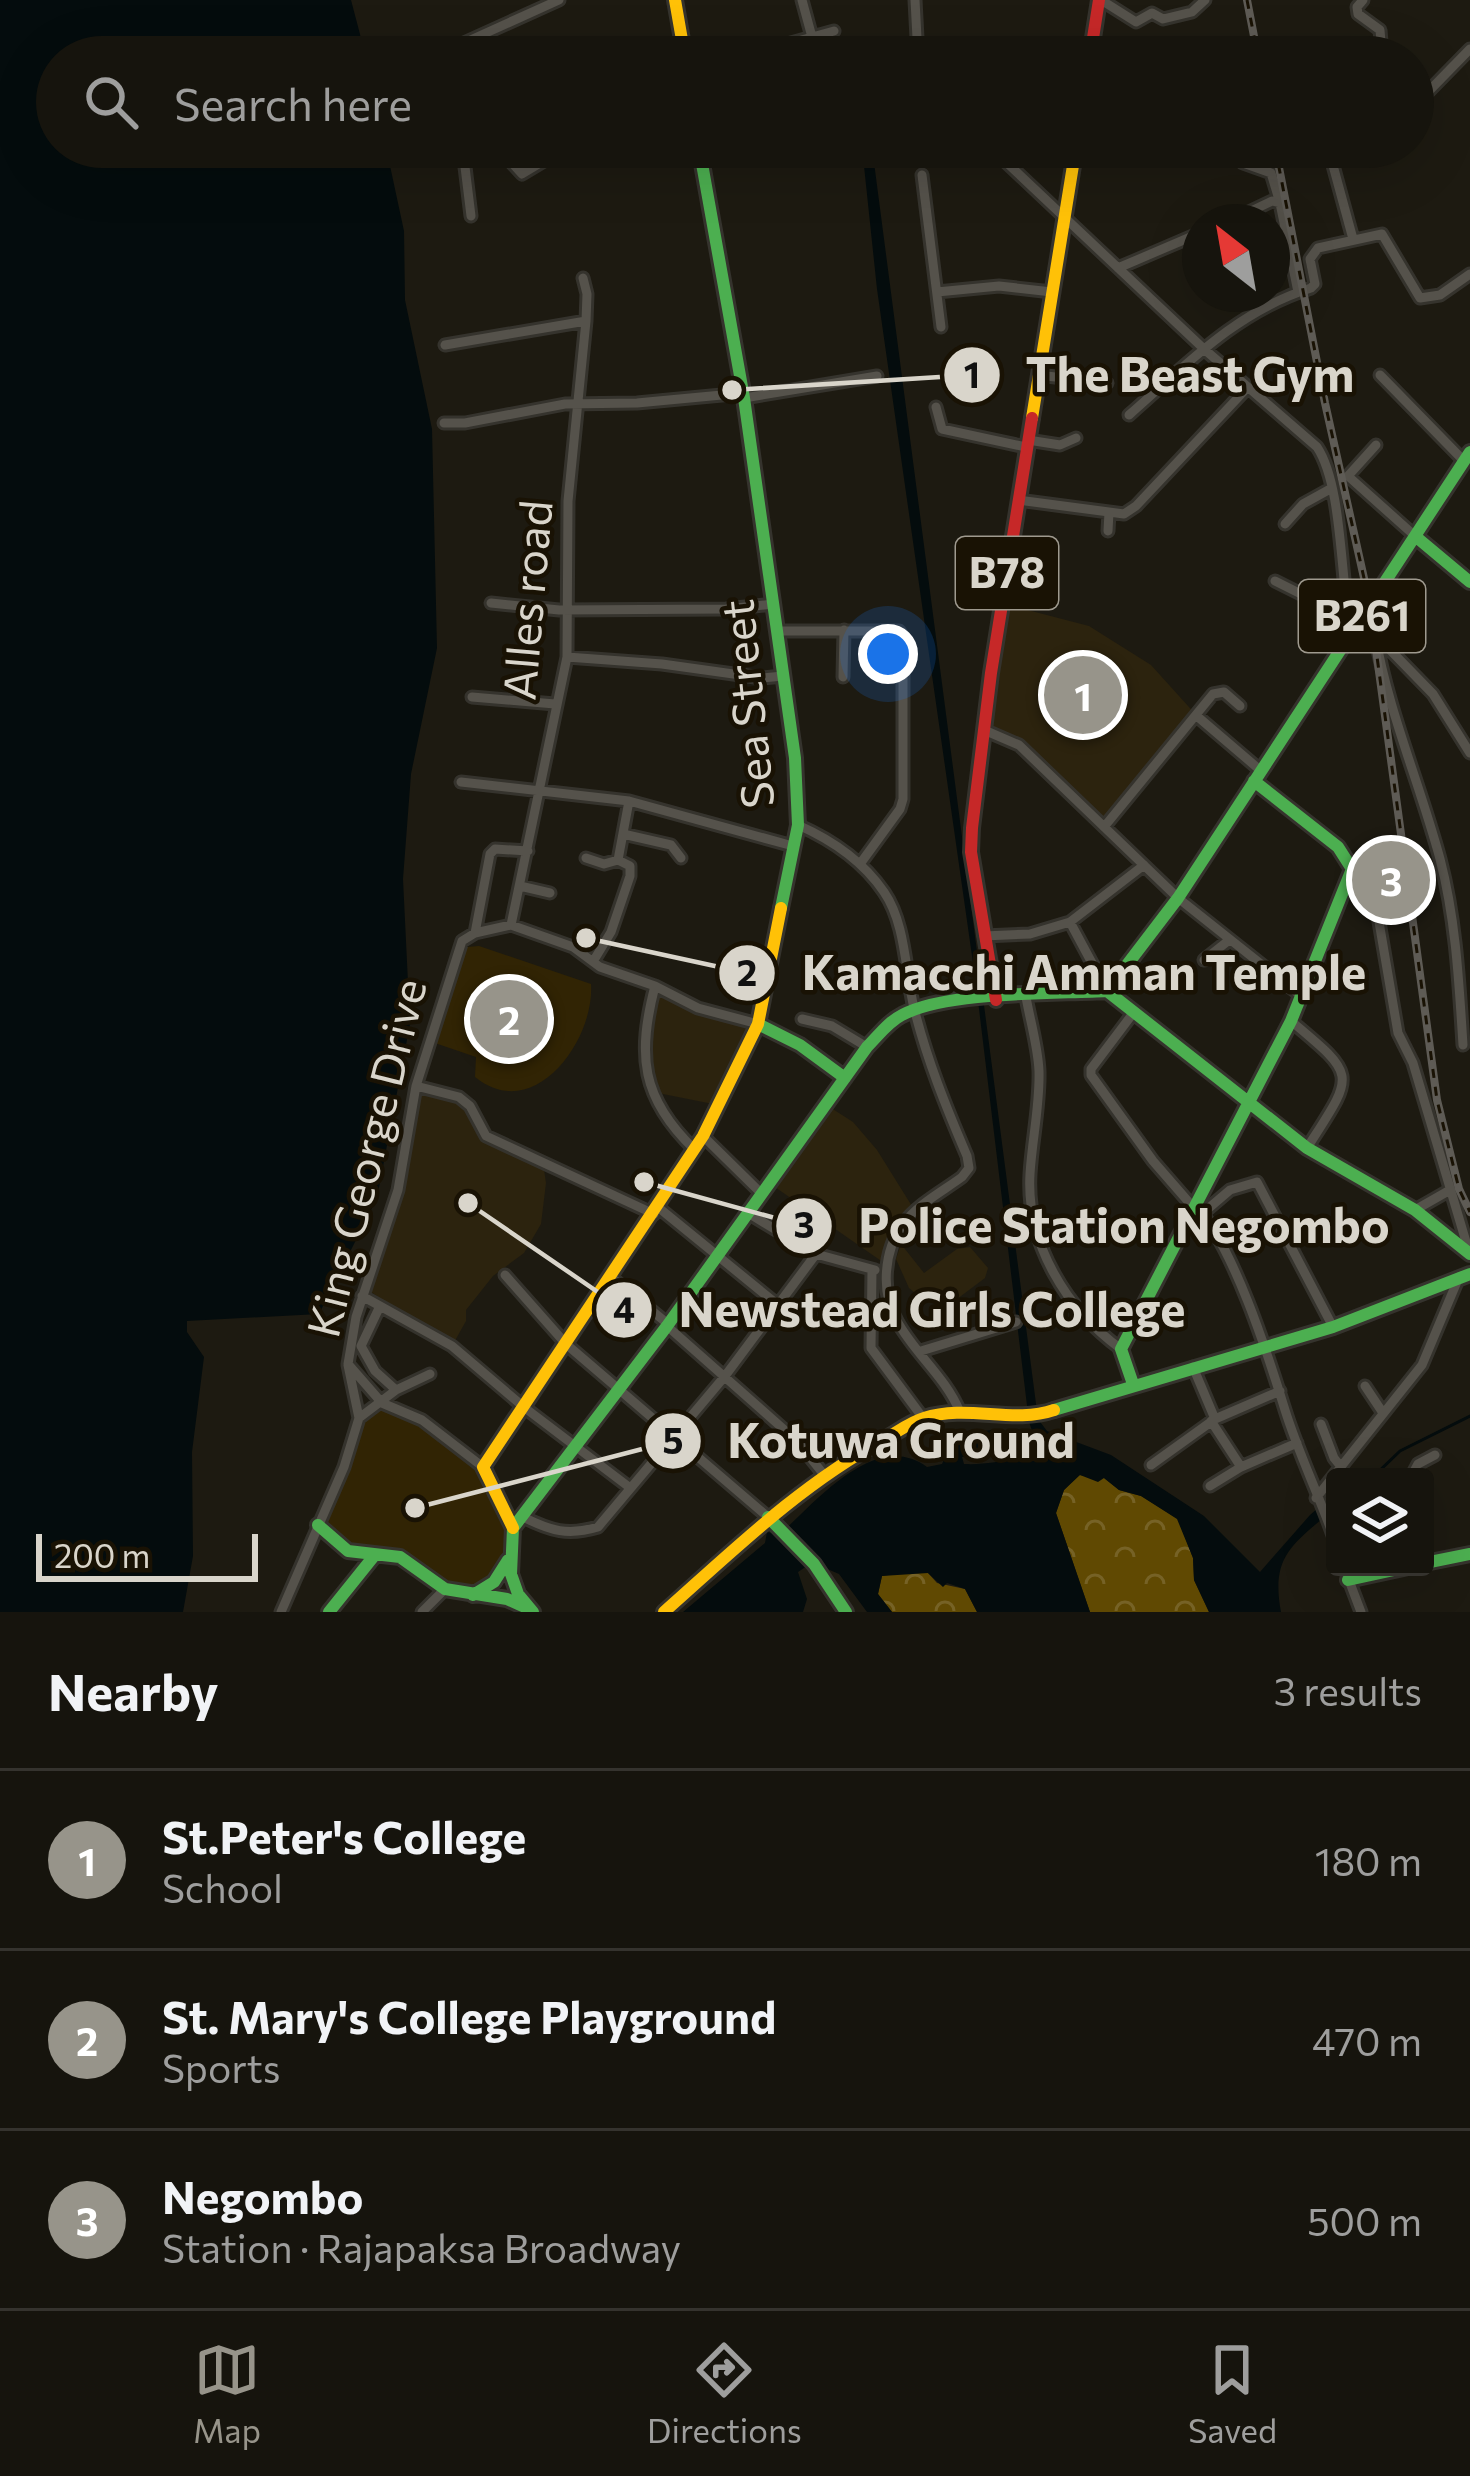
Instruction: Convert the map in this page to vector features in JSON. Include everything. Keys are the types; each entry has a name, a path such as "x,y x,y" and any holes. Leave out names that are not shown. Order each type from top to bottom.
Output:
{"main road":[{"path":"675,0 681,36"},
{"path":"1094,36 1100,0"},
{"name":"Sea Street","path":"484,1467 657,1211 699,1143 758,1024 798,825 795,758 778,631 703,168"},
{"name":"B78","path":"996,1000 971,852 983,729 1073,168"},
{"name":"B261","path":"1107,991 1178,898 1353,622 1467,457"},
{"path":"1415,536 1470,582"},
{"path":"1132,1384 1121,1348 1251,1105 1291,1021 1352,869 1338,847 1257,775"},
{"path":"472,1596 494,1582 508,1560 518,1523 668,1325 867,1047 900,1016 915,1010 1107,991 1307,1148 1415,1210 1470,1253"},
{"path":"758,1024 845,1078"},
{"path":"664,1612 768,1517 824,1476 923,1418 937,1413 1026,1417 1055,1412 1132,1384 1333,1327 1464,1275"},
{"path":"484,1467 518,1523"},
{"path":"500,1496 534,1503"},
{"path":"768,1517 814,1564 846,1612"},
{"path":"318,1525 340,1546 374,1556 400,1557 445,1589 507,1599 531,1610"},
{"path":"1434,1561 1470,1554"},
{"path":"329,1612 374,1556"},
{"path":"508,1560 513,1585 531,1610"}],"street":[{"path":"479,36 559,0"},
{"path":"802,0 812,36"},
{"path":"915,0 917,36"},
{"path":"1100,0 1136,22 1152,13 1163,19 1192,12 1205,0"},
{"path":"1363,0 1358,14 1380,30 1380,36"},
{"path":"816,36 834,31"},
{"path":"1434,86 1470,49"},
{"path":"465,168 471,216"},
{"path":"1012,168 1204,349 1317,447 1325,459 1331,488 1353,622"},
{"path":"1257,168 1271,172 1298,292"},
{"path":"1334,168 1353,239"},
{"path":"922,175 941,327"},
{"path":"1266,204 1280,203"},
{"path":"1130,415 1228,327 1315,284 1312,252 1382,234 1420,298 1440,295 1470,274"},
{"path":"1118,268 1182,241"},
{"name":"Alles road","path":"511,925 566,657 568,501 586,321 583,278"},
{"path":"937,292 999,286 1052,292"},
{"path":"445,345 586,321"},
{"path":"1038,374 1107,383"},
{"path":"1380,374 1467,457"},
{"path":"444,423 465,424 580,405 743,395 877,376"},
{"path":"1018,500 1124,514 1248,387"},
{"path":"936,407 942,429 1060,445 1076,437"},
{"path":"1376,446 1348,476 1415,536"},
{"path":"1285,524 1303,504 1331,488"},
{"path":"1108,531 1109,512"},
{"path":"1275,581 1376,634 1433,694 1469,747"},
{"path":"491,603 560,610 726,610 774,604"},
{"path":"843,677 844,630"},
{"path":"778,631 899,631 903,637 903,799 860,864"},
{"path":"1376,634 1382,675 1444,878 1463,1045"},
{"path":"566,657 762,678 783,676"},
{"path":"1104,827 1218,691 1240,706"},
{"path":"472,697 555,704"},
{"path":"1198,717 1257,775"},
{"path":"983,729 1019,745 1178,898 1300,994"},
{"path":"461,782 628,801 793,846"},
{"path":"619,860 628,801"},
{"path":"798,825 860,864 884,891 896,914 935,1081 967,1156 969,1168 901,1226 886,1276 886,1296 897,1323 940,1374 960,1412"},
{"path":"623,834 671,844 681,858"},
{"path":"528,851 494,849 490,854 475,933 511,925 573,947 600,967 656,986 698,1008 758,1024"},
{"path":"586,858 604,864 619,860 630,866 611,932 594,960"},
{"path":"984,936 1030,934 1070,922 1144,865"},
{"path":"1352,869 1378,916 1398,1033 1412,1064 1470,1253"},
{"path":"520,886 550,893"},
{"path":"1070,922 1107,991"},
{"name":"King George Drive","path":"475,933 462,941 416,1086 398,1190 362,1296 348,1364 382,1403 422,1420 484,1467"},
{"path":"1204,960 1228,941"},
{"path":"656,986 646,1038 650,1089 662,1116 762,1194"},
{"path":"1026,997 1039,1069 1030,1212 1058,1281 1087,1322 1121,1348"},
{"path":"1134,1012 1102,1052 1091,1076 1153,1161 1197,1208 1267,1348 1326,1518"},
{"path":"802,1018 832,1026 867,1047"},
{"path":"1291,1021 1340,1062 1344,1075 1327,1117 1307,1148"},
{"path":"416,1086 459,1096 486,1136 657,1211 778,1305"},
{"path":"1197,1208 1230,1190 1258,1182 1333,1327"},
{"path":"1415,1210 1450,1190"},
{"path":"748,1214 816,1254 886,1276"},
{"path":"518,1523 572,1535 598,1527 725,1376 816,1254"},
{"path":"872,1270 871,1348 923,1418"},
{"path":"505,1275 566,1344 768,1517"},
{"path":"1322,1424 1342,1468 1422,1365 1464,1275"},
{"path":"611,1277 797,1441 824,1476"},
{"path":"362,1296 452,1346 629,1487"},
{"path":"380,1306 361,1346 375,1371 396,1390"},
{"path":"921,1351 1016,1322"},
{"path":"281,1612 344,1467 358,1418 348,1364"},
{"path":"1193,1367 1213,1420 1241,1467"},
{"path":"358,1418 396,1390 430,1374"},
{"path":"1365,1386 1383,1413"},
{"path":"1150,1465 1213,1420 1280,1391"},
{"path":"1210,1486 1298,1443"},
{"path":"1416,1468 1435,1455"},
{"path":"1317,1502 1326,1490"},
{"path":"1347,1576 1360,1612"},
{"path":"422,1612 445,1589"}],"shaded area":[{"path":"0,0 351,0 360,36 36,36 36,168 390,168 404,231 405,300 432,429 437,648 411,774 403,879 410,1024 377,1198 319,1314 187,1321 187,1332 204,1357 192,1452 193,1556 183,1612 0,1612"},
{"path":"864,168 875,168 1038,1419 1047,1431 1111,1455 1204,1516 1260,1572 1326,1501 1326,1516 1297,1541 1283,1563 1281,1612 1209,1612 1194,1580 1193,1558 1177,1519 1104,1478 1098,1482 1080,1475 1064,1490 1056,1513 1090,1612 977,1612 965,1589 947,1583 943,1587 928,1573 882,1576 878,1594 892,1612 867,1612 839,1574 825,1568 819,1558 798,1572 807,1599 803,1612 683,1612 765,1543 767,1532 780,1534 829,1489 867,1463 887,1457 907,1458 927,1467 942,1464 955,1435 991,1430 995,1438 982,1453 962,1457 964,1464 1013,1458 1036,1442 1029,1422 976,984 877,289"},
{"path":"1004,604 1089,626 1151,665 1198,717 1104,827 1019,745 983,729"},
{"path":"479,946 591,984 590,1006 572,1051 557,1070 519,1091 497,1089 475,1077 476,1057 429,1041 449,970 467,947"},
{"path":"655,986 698,1008 758,1024 718,1105 658,1093 645,1051"},
{"path":"416,1086 459,1097 486,1136 543,1163 546,1183 541,1224 524,1253 493,1276 466,1310 466,1321 452,1346 368,1290 408,1149"},
{"path":"828,1106 853,1122 877,1150 915,1211 901,1226 887,1265 772,1185"},
{"path":"901,1244 924,1273 957,1249 970,1247 988,1268 985,1278 953,1302 927,1303 909,1288 896,1259"},
{"path":"406,1406 483,1467 513,1528 508,1560 495,1582 457,1593 413,1565 360,1555 318,1525 363,1420 385,1407"}],"green space":[{"path":"1079,1475 1104,1478 1178,1519 1193,1558 1194,1580 1209,1612 1090,1612 1056,1513 1064,1490"},
{"path":"913,1571 965,1589 977,1612 892,1612 878,1594 882,1576"}],"waterway":[{"path":"1382,1468 1400,1451 1470,1416"}],"railway":[{"path":"1247,0 1254,36"},
{"path":"1279,168 1370,605 1437,1100 1459,1189 1470,1212"}],"traffic: fast":[{"path":"703,168 744,398 795,758 798,825 781,908"},
{"path":"533,1612 518,1594 511,1574 513,1528 667,1326 867,1047 897,1018 922,1007 1001,995 1107,991 1178,898 1470,452"},
{"path":"1415,536 1470,582"},
{"path":"1133,1384 1121,1349 1291,1021 1352,869 1338,847 1254,781"},
{"path":"1107,991 1307,1148 1415,1210 1470,1254"},
{"path":"758,1024 800,1045 845,1078"},
{"path":"1054,1410 1333,1327 1470,1274"},
{"path":"768,1517 814,1564 846,1612"},
{"path":"318,1525 348,1551 400,1557 445,1589 507,1599 527,1608"},
{"path":"1434,1561 1470,1554"},
{"path":"329,1612 374,1556"},
{"path":"473,1595 494,1582 508,1560"},
{"path":"1348,1580 1366,1576"}],"traffic: slow":[{"path":"675,0 681,36"},
{"path":"1032,418 1073,168"},
{"path":"513,1528 483,1467 703,1136 758,1024 781,908"},
{"path":"664,1612 796,1498 914,1422 940,1414 1022,1415 1054,1410"}],"traffic: jam":[{"path":"1093,36 1099,0"},
{"path":"996,1000 971,852 972,828 991,673 1032,418"}],"place":[{"name":"The Beast Gym","path":"732,390"},
{"name":"St.Peter's College","path":"1083,695"},
{"name":"Negombo","path":"1391,880"},
{"name":"Kamacchi Amman Temple","path":"586,938"},
{"name":"St. Mary's College Playground","path":"509,1019"},
{"name":"Police Station Negombo","path":"644,1182"},
{"name":"Newstead Girls College","path":"468,1203"},
{"name":"Kotuwa Ground","path":"415,1508"}]}
